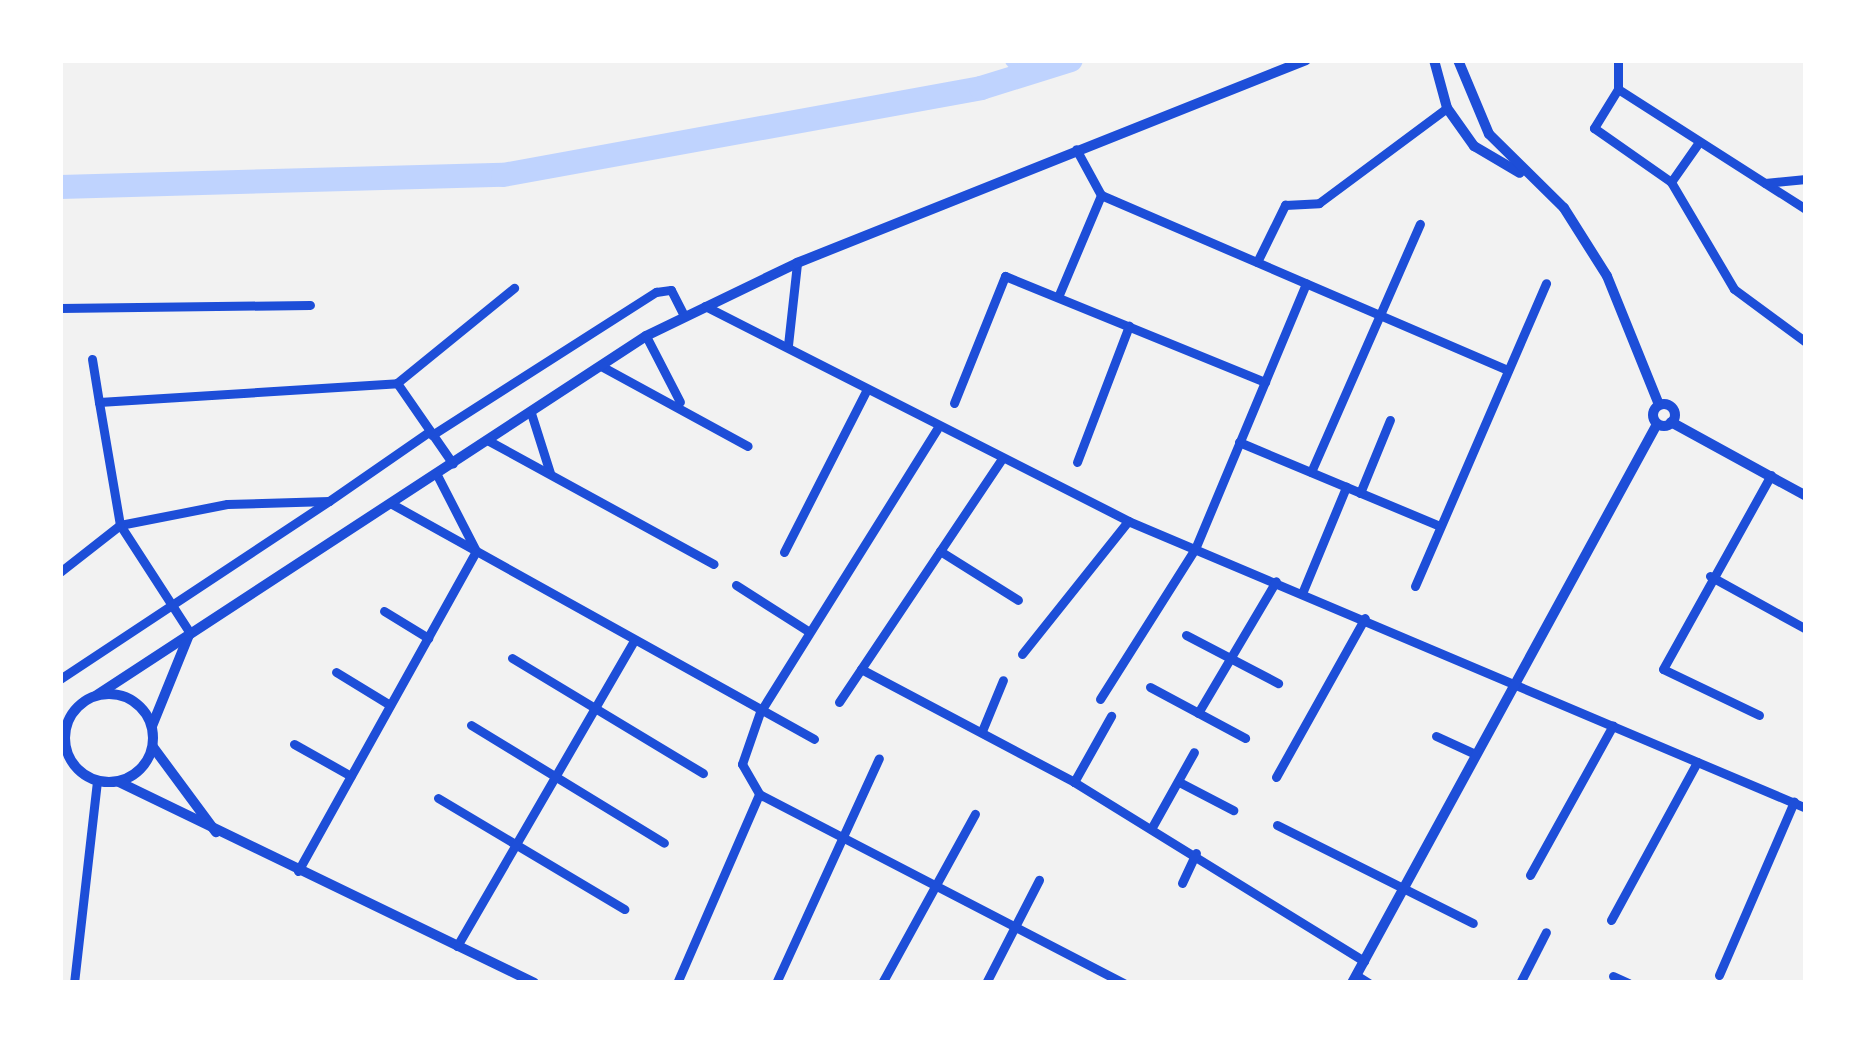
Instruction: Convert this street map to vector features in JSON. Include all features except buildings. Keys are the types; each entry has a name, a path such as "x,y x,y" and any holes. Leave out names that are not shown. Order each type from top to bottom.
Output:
{"street":[{"path":"75,768 64,734 66,714 646,336 797,263 1075,147 1306,60"},
{"path":"1434,60 1447,108 1494,165 1520,173"},
{"path":"1458,60 1468,103 1520,173 1564,208 1607,276 1664,423 1806,496"},
{"path":"1618,60 1618,88 1594,128 1671,182 1733,290 1806,342"},
{"path":"1618,88 1697,145 1806,209"},
{"path":"1257,262 1285,205 1319,203 1447,108"},
{"path":"1671,182 1697,145"},
{"path":"1075,147 1101,195 1508,370"},
{"path":"1765,184 1806,179"},
{"path":"1058,297 1101,195"},
{"path":"1311,472 1420,224"},
{"path":"788,345 797,263"},
{"path":"954,403 1005,277 1264,382"},
{"path":"1100,699 1195,549 1306,283"},
{"path":"1415,586 1546,283"},
{"path":"99,402 397,382 514,287"},
{"path":"60,679 431,433 656,292 671,290 684,316"},
{"path":"60,308 310,305"},
{"path":"705,305 788,345 937,429 1128,521 1303,591 1806,808"},
{"path":"1077,462 1129,326"},
{"path":"646,336 680,402"},
{"path":"92,359 119,525 190,633"},
{"path":"601,366 680,402 748,446"},
{"path":"397,382 453,464"},
{"path":"784,552 866,391"},
{"path":"1369,983 1354,979 1511,680 1673,409 1659,405"},
{"path":"530,413 550,473"},
{"path":"1360,493 1390,420"},
{"path":"937,429 760,712 742,764 758,794 836,839 1124,983"},
{"path":"489,441 714,564"},
{"path":"1239,442 1440,526"},
{"path":"839,702 1001,460"},
{"path":"437,475 476,550"},
{"path":"1759,715 1663,669 1710,576 1771,476"},
{"path":"1303,591 1346,487"},
{"path":"60,572 119,525 227,504 329,501"},
{"path":"392,504 814,739"},
{"path":"1022,654 1128,521"},
{"path":"297,874 476,550"},
{"path":"940,551 1018,600"},
{"path":"1710,576 1806,628"},
{"path":"1198,713 1276,581"},
{"path":"736,585 808,631"},
{"path":"385,611 428,638"},
{"path":"1276,777 1365,618"},
{"path":"190,633 152,726 153,747 218,835"},
{"path":"1186,635 1278,682"},
{"path":"457,946 633,642"},
{"path":"512,658 704,773"},
{"path":"861,669 982,731 1196,853 1364,961"},
{"path":"336,673 390,705"},
{"path":"982,731 1004,680"},
{"path":"1150,687 1245,738"},
{"path":"97,695 131,700 152,726"},
{"path":"1073,782 1111,716"},
{"path":"471,725 664,843"},
{"path":"1530,875 1613,725"},
{"path":"1436,736 1473,753"},
{"path":"294,744 351,776"},
{"path":"118,782 153,747"},
{"path":"1151,830 1194,752"},
{"path":"776,983 836,839 880,758"},
{"path":"1612,920 1697,762"},
{"path":"60,766 75,768 97,781 118,782 297,874 534,983"},
{"path":"74,983 97,781"},
{"path":"1181,783 1233,810"},
{"path":"677,983 758,794"},
{"path":"438,797 624,909"},
{"path":"1719,975 1794,802"},
{"path":"882,983 975,814"},
{"path":"1277,825 1473,923"},
{"path":"1181,883 1196,853"},
{"path":"986,983 1040,880"},
{"path":"1520,983 1546,932"},
{"path":"1090,983 1097,969"},
{"path":"1613,976 1628,983"}],"waterway":[{"path":"1012,60 1032,75"},
{"path":"60,187 503,175 981,88 1071,60"}]}
